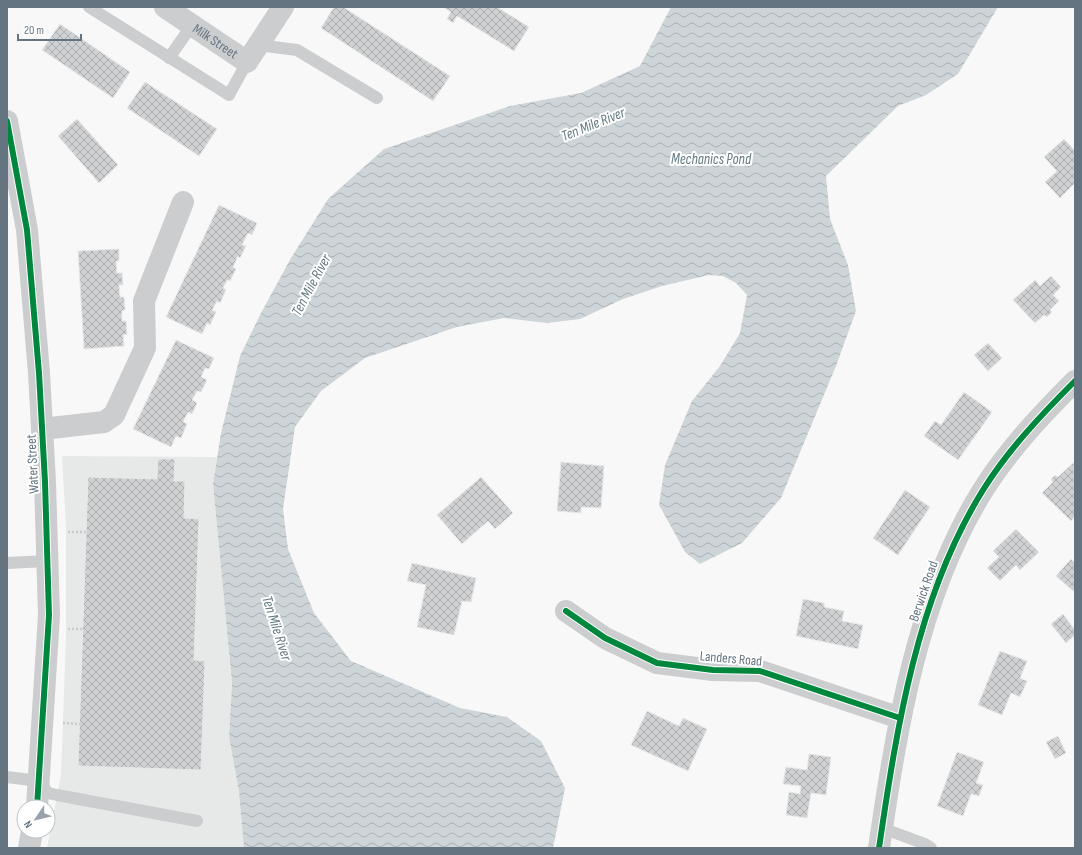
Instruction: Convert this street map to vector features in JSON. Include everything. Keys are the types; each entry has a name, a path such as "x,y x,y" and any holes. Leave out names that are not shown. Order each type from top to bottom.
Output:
{"street":[{"name":"Milk Street","path":"165,7 192,25 252,53"},
{"path":"252,53 283,7"},
{"name":"Water Street","path":"7,121 27,230 42,429 49,615 37,799"},
{"path":"42,429 104,422 114,415 145,348 144,301 183,202"},
{"name":"Berwick Road","path":"881,838 890,774 906,688 945,563 983,490 1019,441 1075,381"},
{"name":"Landers Road","path":"566,611 605,638 657,663 713,670 760,671 900,718"}],"lane":[{"path":"89,7 229,95 252,53 297,50 377,98"},
{"path":"170,58 192,25"},
{"path":"7,563 47,561"},
{"path":"7,777 38,780 48,793 197,821"},
{"path":"881,838 925,844 930,848"}],"path":[{"path":"63,532 86,532"},
{"path":"62,628 83,629"},
{"path":"58,723 80,724"}],"shaded area":[{"path":"62,456 217,457 213,484 232,683 229,736 239,792 244,848 47,848 49,839 56,839 56,801 61,775 66,637 66,526"}],"water":[{"name":"Mechanics Pond","path":"671,7 998,7 958,74 926,95 898,106 826,176 830,219 848,265 856,311 836,366 781,498 742,543 700,564 685,552 659,505 665,465 692,401 720,366 740,333 747,295 736,283 723,276 709,275 662,286 623,299 580,319 547,323 504,318 457,327 365,358 321,391 295,427 283,509 288,549 314,613 351,661 460,708 507,717 541,741 565,788 553,848 244,848 239,792 229,736 232,683 213,484 221,433 240,356 261,313 291,258 328,199 384,149 510,106 581,93 640,66"}],"building":[{"path":"334,7 343,7 450,76 433,101 321,28"},
{"path":"443,7 497,7 529,27 514,51 457,16 453,23 447,19 451,12"},
{"path":"60,24 130,72 113,98 42,50"},
{"path":"145,82 217,129 199,156 127,108"},
{"path":"77,119 118,165 99,183 58,136"},
{"path":"1064,139 1075,151 1075,183 1060,198 1045,182 1057,171 1044,157"},
{"path":"219,205 257,223 252,235 248,233 242,245 246,246 240,258 238,256 233,267 236,269 230,281 227,280 223,288 226,290 220,303 217,301 212,310 216,312 210,325 207,323 202,334 166,317"},
{"path":"119,249 119,261 116,261 117,273 122,273 123,285 119,285 120,297 124,297 125,310 122,311 122,321 126,321 127,334 123,335 124,346 84,349 78,251"},
{"path":"1051,276 1061,287 1053,295 1059,301 1050,310 1052,312 1047,317 1044,315 1035,323 1013,300 1035,280 1040,286"},
{"path":"176,340 214,358 209,369 205,368 201,377 207,380 201,392 197,391 192,400 197,403 192,414 188,412 183,422 187,424 181,438 176,436 171,447 133,429"},
{"path":"988,343 1002,358 988,371 974,355"},
{"path":"964,392 992,412 958,460 924,436 935,421 941,425"},
{"path":"158,459 175,459 174,481 185,481 184,518 199,519 194,660 205,661 201,770 78,766 88,477 157,479"},
{"path":"561,462 604,466 601,508 581,507 581,513 557,511"},
{"path":"1074,462 1075,516 1071,521 1042,493 1053,482 1051,479 1055,475 1058,477"},
{"path":"481,477 513,513 495,529 488,521 462,544 437,515"},
{"path":"905,490 930,507 898,555 873,538"},
{"path":"1016,529 1039,552 1020,570 1016,565 1000,581 987,568 999,557 993,551"},
{"path":"1071,559 1075,563 1075,589 1073,591 1056,576"},
{"path":"412,563 476,578 471,602 462,601 454,635 417,627 426,585 407,581"},
{"path":"803,599 824,603 824,607 844,611 842,621 863,625 858,649 796,636"},
{"path":"1063,614 1075,630 1075,635 1066,643 1051,624"},
{"path":"1000,651 1027,661 1020,678 1027,681 1020,697 1011,693 1002,715 978,705"},
{"path":"647,711 679,726 683,718 707,729 688,771 631,745"},
{"path":"1058,736 1066,753 1055,759 1046,742"},
{"path":"957,752 984,762 976,783 983,785 979,796 971,794 963,816 937,806"},
{"path":"809,754 831,757 826,795 811,793 807,818 786,815 789,792 800,794 801,786 783,784 786,767 807,770"}],"cycle path":[{"path":"7,121 27,230 39,373 45,482 49,615 38,799"},
{"path":"879,848 902,709 913,663 941,574 960,531 993,475 1026,433 1075,381"},
{"path":"566,611 605,638 657,663 713,670 760,671 900,718"}],"water label":[{"name":"Ten Mile River","path":"593,124"},
{"name":"Ten Mile River","path":"311,285"},
{"name":"Ten Mile River","path":"277,628"}]}
